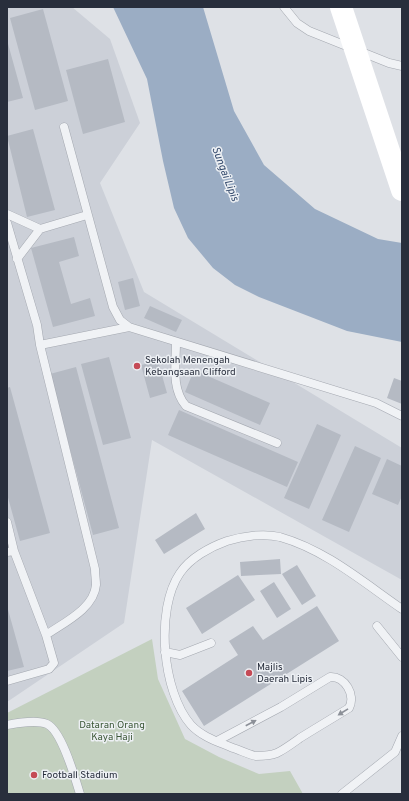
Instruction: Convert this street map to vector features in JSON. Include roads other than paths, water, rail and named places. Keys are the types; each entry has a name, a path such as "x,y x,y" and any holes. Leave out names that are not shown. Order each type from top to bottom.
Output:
{"main road":[{"path":"341,7 402,190"}],"lane":[{"path":"284,7 297,23 309,31 389,63 402,66"},
{"path":"64,127 87,215 116,314 120,320 129,327 176,343 376,403 402,416"},
{"path":"7,214 40,228"},
{"path":"17,259 40,228 87,215"},
{"path":"7,223 37,324 40,345 95,570 96,586 90,600 79,613 46,635"},
{"path":"40,345 129,327"},
{"path":"176,343 176,388 178,395 186,406 277,443"},
{"path":"7,522 10,551 46,635 54,663 49,669 7,681"},
{"path":"217,742 281,707 330,677 336,676 342,679 352,696 352,702 349,708 276,754 256,756 217,742 201,733 191,725 182,710 167,669 165,652 165,614 173,586 180,572 197,556 215,545 236,538 254,536 278,537 303,545 333,562 402,609"},
{"path":"378,626 402,657"},
{"path":"165,652 180,655 211,643"},
{"path":"7,725 19,722 47,724 55,730 72,768 80,794"},
{"path":"342,794 395,752 402,736"}],"water":[{"name":"Sungai Lipis","path":"113,7 203,7 234,111 264,165 315,209 378,239 402,243 402,342 347,331 259,297 235,285 213,268 188,238 174,208 147,79"}],"place":[{"name":"Sekolah Menengah Kebangsaan Clifford","path":"137,366"},
{"name":"Majlis Daerah Lipis","path":"249,673"},
{"name":"Football Stadium","path":"34,775"}],"park label":[{"name":"Dataran Orang Kaya Haji","path":"112,730"}]}
